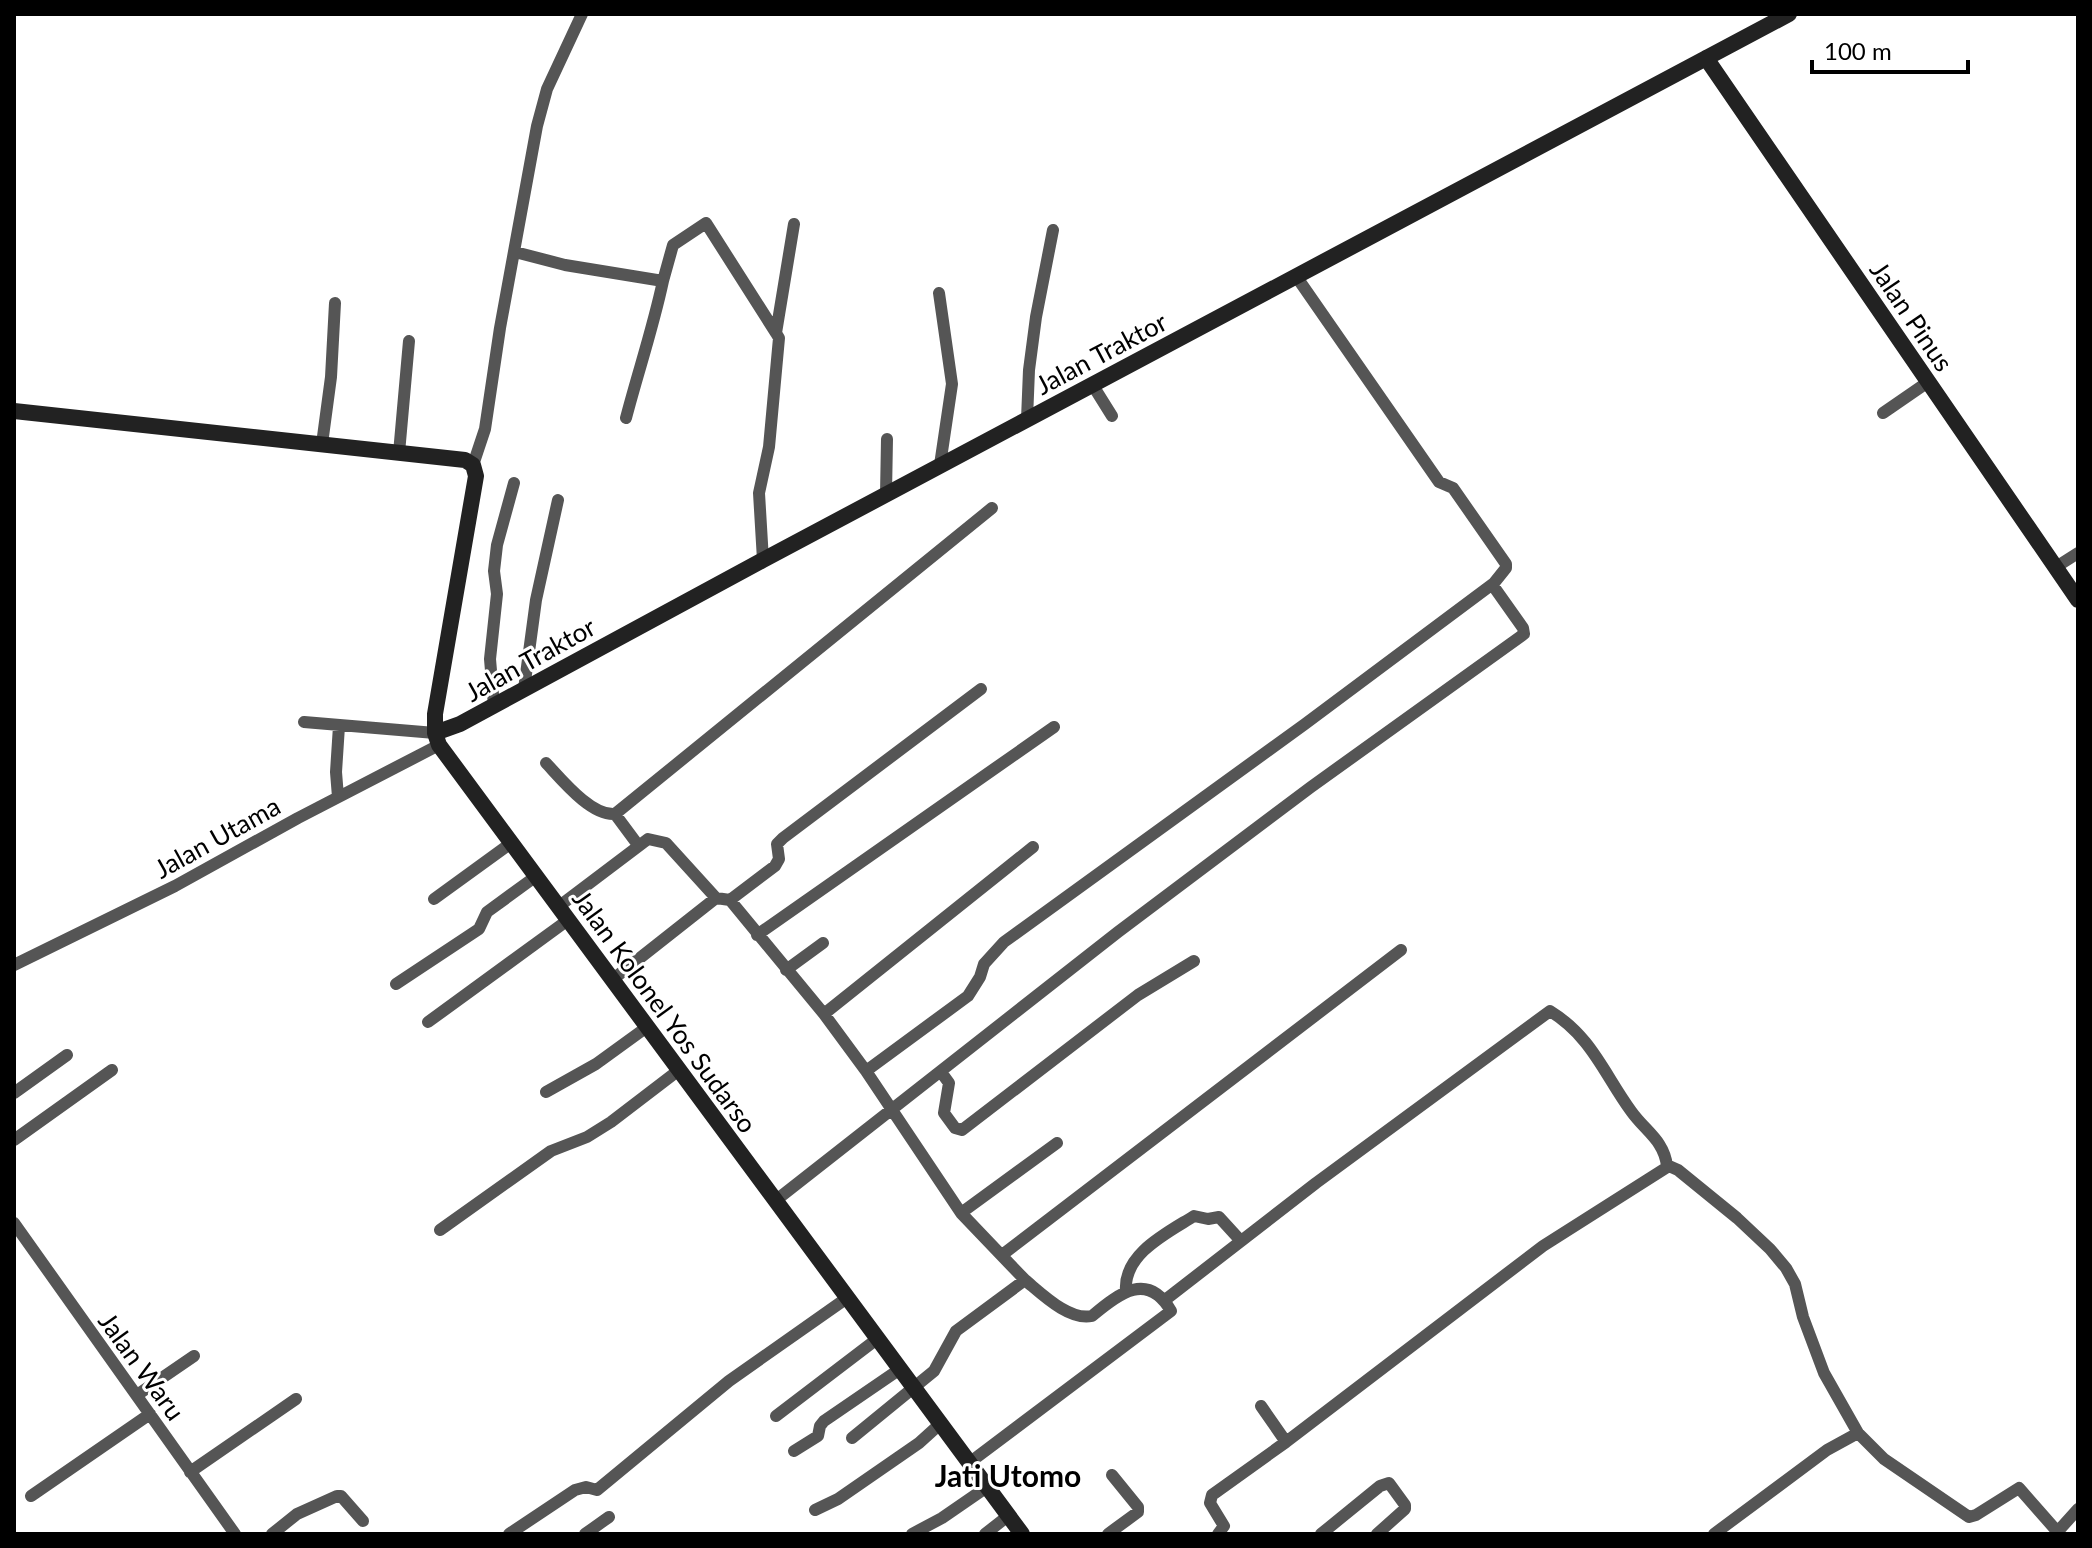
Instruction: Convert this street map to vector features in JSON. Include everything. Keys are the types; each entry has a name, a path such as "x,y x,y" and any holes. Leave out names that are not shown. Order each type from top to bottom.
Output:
{"street":[{"path":"304,722 437,739 435,714 476,476 473,465 485,429 537,126 547,89 582,14"},
{"name":"Jalan Traktor","path":"437,739 452,728 940,465 1789,14"},
{"name":"Jalan Pinus","path":"1706,58 2078,600"},
{"path":"626,418 638,372 650,342 673,245 706,223 779,338 769,447 759,493 763,560"},
{"path":"776,333 794,224"},
{"path":"1027,419 1036,317 1053,230"},
{"path":"515,252 565,265 663,281"},
{"path":"866,1071 968,996 984,964 1004,942 1305,724 1494,583 1505,571 1506,564 1453,488 1439,482 1296,276"},
{"path":"939,293 952,384 940,465"},
{"path":"322,444 331,377 335,303"},
{"path":"399,453 409,341"},
{"path":"1883,413 1928,382"},
{"path":"1092,384 1112,416"},
{"path":"14,411 465,460 473,465"},
{"path":"886,494 887,439"},
{"path":"494,706 490,659 497,594 494,571 497,545 514,483"},
{"path":"524,689 536,600 558,500"},
{"path":"546,763 588,803 604,814 615,814 992,508"},
{"path":"2056,567 2078,553"},
{"path":"775,1201 999,1023 1311,787 1522,636 1525,630 1494,583"},
{"path":"730,900 775,866 779,859 777,846 783,838 981,689"},
{"path":"338,797 339,726"},
{"path":"757,935 1054,727"},
{"name":"Jalan Utama","path":"14,965 175,886 437,739"},
{"name":"Jalan Kolonel Yos Sudarso","path":"437,739 535,877 1022,1534"},
{"path":"615,814 638,845"},
{"path":"428,1022 563,914 638,845 648,839 666,843 716,898 730,900 824,1014 892,1108 961,1213 1025,1280 1066,1310 1085,1318 1126,1291 1147,1289 1165,1300 1171,1311 969,1463"},
{"path":"434,899 511,843"},
{"path":"824,1014 1033,847"},
{"path":"396,984 479,929 487,912 535,877"},
{"path":"612,980 716,898"},
{"path":"786,970 823,943"},
{"path":"1002,1255 1401,950"},
{"path":"941,1072 949,1083 944,1113 955,1128 962,1130 1138,995 1194,961"},
{"path":"1165,1300 1240,1240 1550,1011 1588,1043 1630,1110 1663,1147 1667,1166"},
{"path":"546,1092 596,1064 647,1027"},
{"path":"14,1093 67,1055"},
{"path":"14,1140 112,1070"},
{"path":"440,1230 551,1151 587,1137 611,1122 679,1070"},
{"path":"961,1213 1057,1143"},
{"path":"1667,1166 1678,1170 1737,1218 1786,1268 1795,1284 1803,1317 1824,1373 1858,1433 1884,1459 1969,1517 2019,1488 2055,1529 2060,1529 2078,1509"},
{"path":"1218,1534 1224,1526 1210,1503 1211,1496 1543,1246 1667,1166"},
{"path":"1126,1291 1125,1279 1134,1261 1194,1216 1208,1219 1219,1217 1240,1240"},
{"name":"Jalan Waru","path":"14,1223 235,1534"},
{"path":"852,1438 937,1367 956,1331 1025,1280"},
{"path":"509,1534 575,1490 586,1487 597,1490 729,1381 847,1298"},
{"path":"776,1416 877,1339"},
{"path":"137,1395 194,1356"},
{"path":"794,1451 819,1435 824,1421 900,1369"},
{"path":"190,1472 296,1399"},
{"path":"1261,1406 1286,1442"},
{"path":"31,1496 150,1414"},
{"path":"815,1510 838,1499 919,1443 940,1424"},
{"path":"1714,1534 1827,1450 1858,1433"},
{"path":"1108,1534 1138,1512 1138,1507 1112,1475"},
{"path":"1321,1534 1380,1486 1389,1483 1405,1509 1377,1534"},
{"path":"912,1534 987,1487"},
{"path":"272,1534 297,1514 337,1496 341,1496 363,1521"},
{"path":"985,1534 1008,1516"},
{"path":"585,1534 609,1517"}],"district":[{"name":"Jati Utomo","path":"1008,1475"}]}
